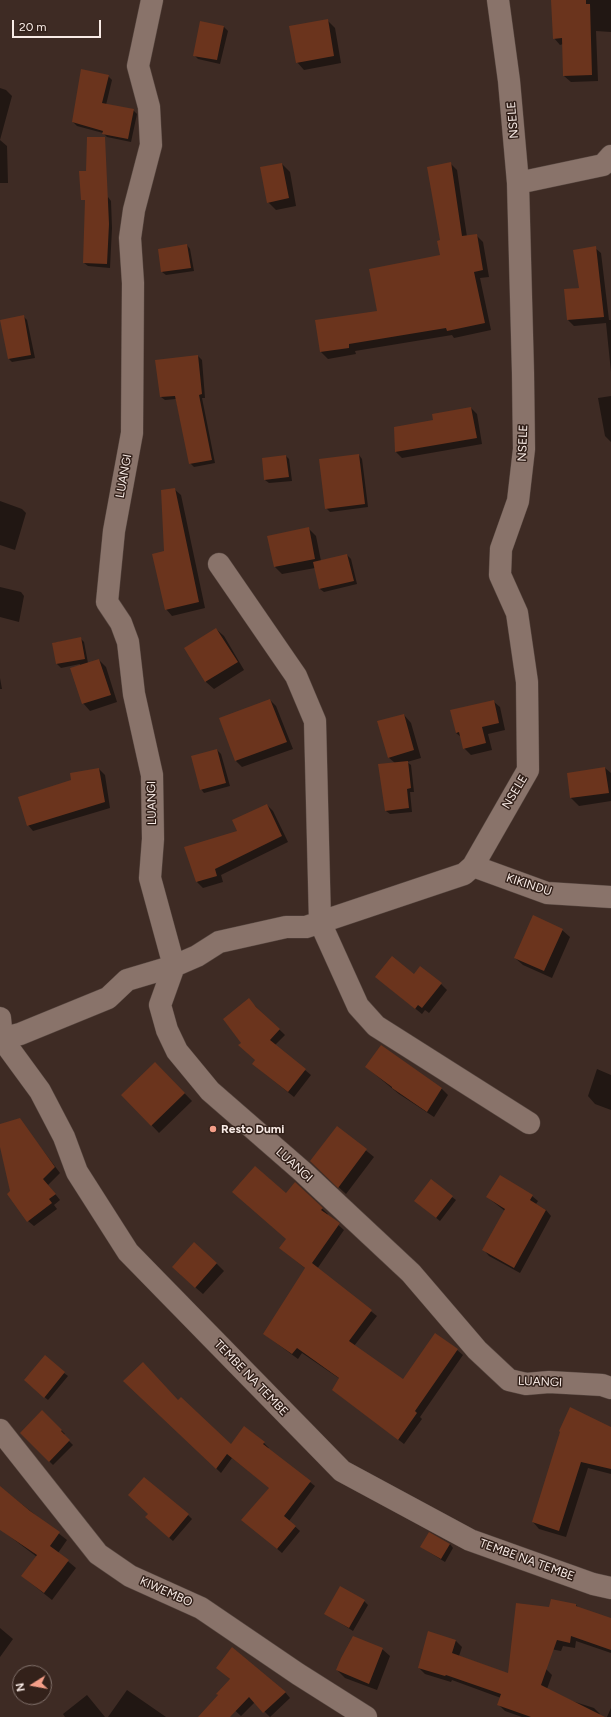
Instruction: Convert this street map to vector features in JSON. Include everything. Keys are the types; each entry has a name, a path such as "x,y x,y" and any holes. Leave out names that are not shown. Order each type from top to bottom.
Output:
{"street":[{"name":"LUANGI","path":"152,0 138,66 149,107 151,145 134,210 130,238 133,283 132,433 114,531 107,602 121,623 128,642 134,694 152,775 153,839 150,878 174,966 160,1006 167,1030 177,1050 210,1091 303,1172 412,1273 477,1350 509,1380 526,1384 549,1382 606,1386"},
{"name":"NSELE","path":"473,866 528,770 527,682 517,613 500,574 501,549 508,525 518,501 524,449 518,183 509,81 498,0"},
{"path":"518,183 603,164 611,156"},
{"path":"219,564 296,676 315,721 320,922 358,1006 376,1026 529,1123"},
{"path":"1,1032 20,1034 108,998 127,980 174,966 197,956 219,942 286,927 306,927 464,874 473,866"},
{"name":"KIKINDU","path":"473,866 547,893 611,897"},
{"name":"TEMBE NA TEMBE","path":"1,1032 40,1091 64,1137 78,1172 128,1252 342,1471 470,1540 593,1584 611,1588"},
{"name":"KIWEMBO","path":"0,1430 98,1554 130,1576 201,1608 298,1674 366,1717"}],"building":[{"path":"551,0 586,0 586,4 590,4 592,75 563,76 562,38 553,39"},
{"path":"328,19 334,56 296,63 289,26"},
{"path":"200,21 224,26 217,60 193,56"},
{"path":"81,69 109,75 102,103 134,109 128,139 102,134 103,131 72,122"},
{"path":"87,137 105,137 109,224 107,264 83,263 85,200 81,200 79,171 86,171"},
{"path":"451,162 462,236 477,234 483,270 474,272 485,323 447,331 446,328 349,344 349,348 320,352 315,320 377,311 369,269 440,255 437,241 440,240 427,167"},
{"path":"282,163 289,198 267,203 260,167"},
{"path":"187,244 191,268 161,272 158,249"},
{"path":"596,246 604,317 567,320 564,289 579,288 573,250"},
{"path":"24,315 31,355 8,359 0,320"},
{"path":"198,355 202,394 199,395 212,460 189,464 175,396 160,397 155,360"},
{"path":"471,407 477,438 395,452 394,427 433,420 432,414"},
{"path":"359,454 365,504 325,509 319,459"},
{"path":"286,455 289,477 264,480 262,458"},
{"path":"175,488 199,602 165,610 152,554 164,551 161,490"},
{"path":"309,527 315,559 274,567 267,536"},
{"path":"347,554 354,581 319,589 313,562"},
{"path":"216,628 238,662 205,682 184,648"},
{"path":"81,637 85,659 56,664 52,643"},
{"path":"99,659 111,695 82,704 70,668"},
{"path":"270,699 287,742 235,761 219,718"},
{"path":"494,700 499,723 482,727 486,743 463,749 459,732 456,733 450,710"},
{"path":"404,714 414,750 388,758 377,721"},
{"path":"217,749 226,783 200,790 191,756"},
{"path":"408,761 411,788 407,789 409,808 385,811 378,764"},
{"path":"605,767 609,793 570,798 567,773"},
{"path":"99,768 105,802 27,826 18,797 71,780 70,773"},
{"path":"267,804 282,836 215,869 217,876 196,882 184,847 237,831 232,820"},
{"path":"533,915 563,929 544,971 514,958"},
{"path":"392,956 414,974 420,966 442,983 422,1008 418,1005 415,1009 375,977"},
{"path":"249,998 256,1007 280,1029 270,1040 306,1069 288,1092 252,1064 255,1060 238,1045 241,1043 223,1019"},
{"path":"381,1045 442,1088 427,1112 365,1067"},
{"path":"155,1062 185,1093 151,1126 121,1095"},
{"path":"20,1118 55,1167 43,1179 56,1194 49,1199 52,1203 27,1222 7,1194 10,1191 0,1147 0,1124"},
{"path":"337,1126 367,1149 338,1188 310,1161"},
{"path":"255,1166 286,1193 295,1182 323,1208 321,1210 340,1223 312,1263 372,1310 349,1341 403,1379 435,1333 458,1349 415,1411 417,1413 398,1440 332,1390 339,1378 297,1348 292,1354 263,1334 305,1268 279,1248 286,1239 232,1192"},
{"path":"500,1175 533,1195 530,1200 546,1210 514,1268 482,1250 505,1209 486,1197"},
{"path":"431,1179 453,1196 436,1218 414,1201"},
{"path":"194,1242 217,1263 195,1288 172,1267"},
{"path":"45,1355 65,1372 44,1398 24,1380"},
{"path":"143,1362 178,1400 181,1397 231,1444 244,1426 265,1442 263,1444 311,1481 284,1516 296,1526 277,1549 241,1520 269,1488 227,1454 216,1469 123,1381"},
{"path":"570,1407 611,1427 611,1469 581,1462 559,1531 532,1522 560,1432 559,1431"},
{"path":"42,1410 70,1440 49,1462 20,1433"},
{"path":"144,1477 189,1514 169,1538 145,1517 148,1514 128,1495"},
{"path":"0,1486 30,1511 60,1532 50,1546 69,1560 44,1593 21,1576 37,1555 0,1530"},
{"path":"429,1532 450,1544 441,1559 420,1547"},
{"path":"340,1586 365,1600 349,1628 324,1614"},
{"path":"551,1599 576,1604 576,1606 611,1618 611,1650 571,1636 570,1643 557,1640 541,1685 605,1717 531,1717 497,1705 501,1694 446,1675 445,1676 418,1668 428,1631 456,1640 452,1653 508,1673 516,1603 549,1607"},
{"path":"353,1636 383,1648 369,1684 336,1670"},
{"path":"232,1647 286,1692 263,1713 249,1697 230,1717 198,1717 230,1679 216,1668"}],"place":[{"name":"Resto Dumi","path":"213,1129"}]}
